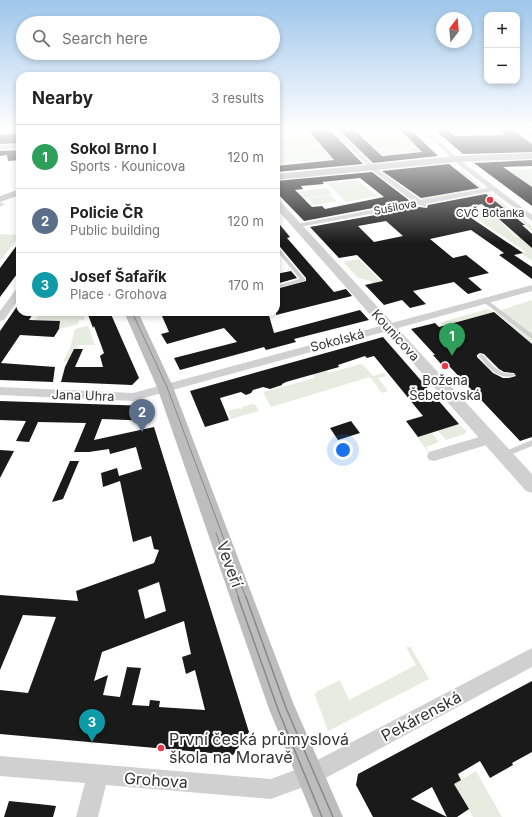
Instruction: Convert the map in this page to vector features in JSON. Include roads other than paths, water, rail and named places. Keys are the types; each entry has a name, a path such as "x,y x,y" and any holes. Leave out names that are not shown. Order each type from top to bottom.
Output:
{"main road":[{"path":"280,176 370,167"},
{"path":"0,203 16,194"},
{"path":"0,203 15,205"},
{"name":"Veveří","path":"132,316 165,387 282,709 328,817"}],"street":[{"path":"371,167 421,204"},
{"path":"466,167 532,218"},
{"name":"Sušilova","path":"297,226 421,204 494,189"},
{"name":"Kounicova","path":"280,207 532,486"},
{"name":"Sokolská","path":"165,387 484,300 530,285"},
{"path":"0,318 16,296"},
{"name":"Jana Uhra","path":"0,391 133,397 165,387"},
{"path":"434,456 489,439"},
{"name":"Pekárenská","path":"310,776 532,656"},
{"name":"Grohova","path":"0,766 271,789 310,776"},
{"path":"87,817 98,775"}],"lane":[{"path":"280,253 303,280 280,285"},
{"path":"484,300 532,337"},
{"path":"481,356 500,374 508,376 512,375"},
{"path":"503,454 532,443"}],"tram line":[{"path":"134,316 167,387 246,598"},
{"path":"216,533 239,598"},
{"path":"238,597 279,712 322,817"},
{"path":"246,597 286,708 333,817"}],"place":[{"name":"CVČ Botanka","path":"490,200"},
{"name":"Sokol Brno I","path":"452,356"},
{"name":"Božena Šebetovská","path":"445,366"},
{"name":"Policie ČR","path":"142,432"},
{"name":"Josef Šafařík","path":"92,742"},
{"name":"První česká průmyslová škola na Moravě","path":"161,748"}]}
